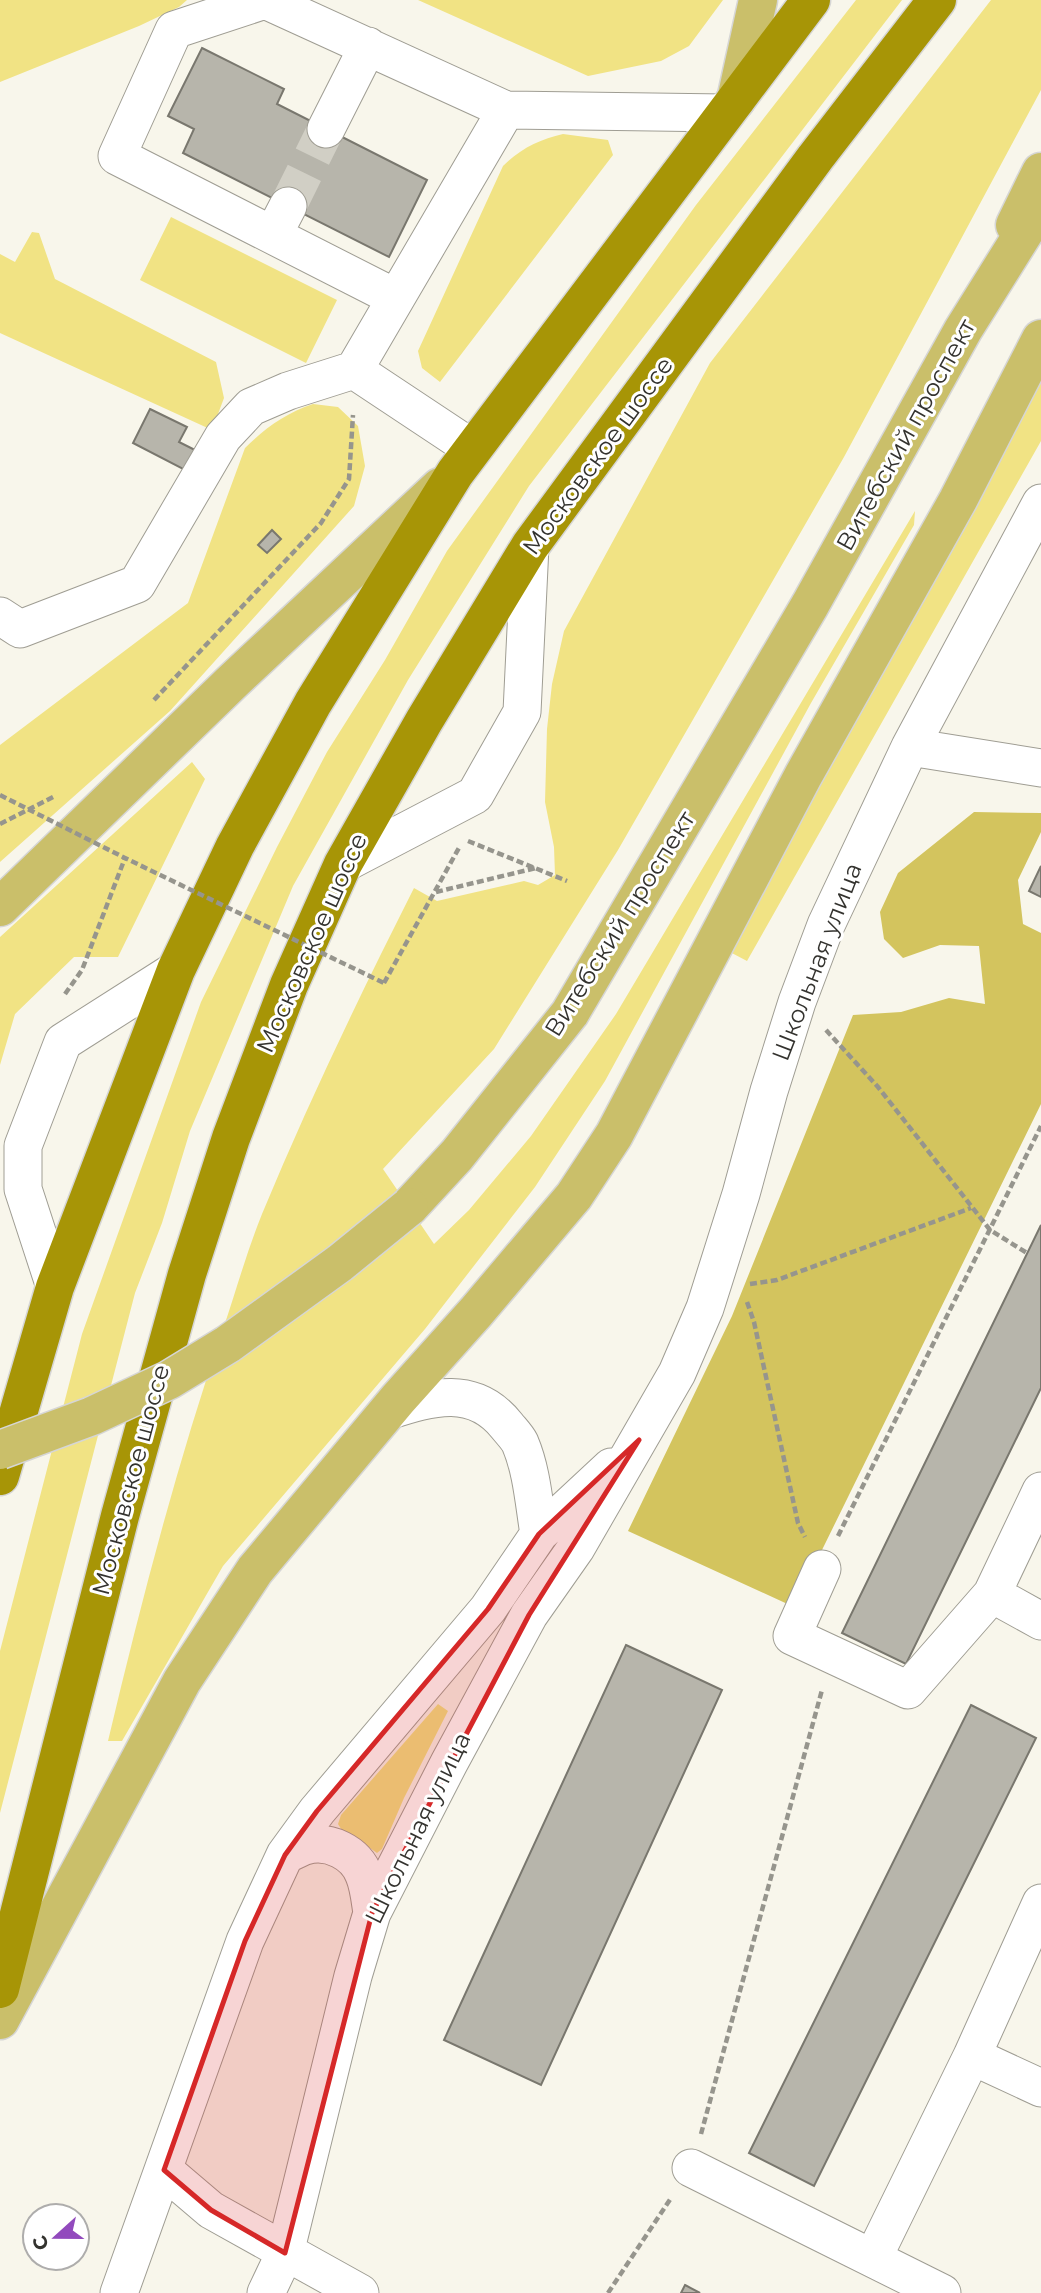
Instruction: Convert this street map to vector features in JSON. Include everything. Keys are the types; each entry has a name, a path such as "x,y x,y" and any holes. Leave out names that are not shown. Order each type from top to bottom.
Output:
{"highway":[{"path":"0,1476 55,1287 176,970 235,846 313,703 464,461 811,0"},
{"name":"Московское шоссе","path":"0,1989 120,1516 187,1274 231,1138 289,985 343,864 424,721 530,546 815,158 937,0"}],"main road":[{"path":"731,107 758,0"},
{"path":"963,330 1041,172"},
{"name":"Витебский проспект","path":"0,1450 92,1416 169,1380 228,1344 340,1263 409,1207 457,1155 570,1013 810,605 963,330 1041,205"},
{"path":"0,2020 182,1681 255,1570 574,1196 614,1135 803,776 958,500 1041,339"},
{"path":"0,907 464,461"}],"street":[{"path":"396,298 281,221 117,156 174,30 265,0 506,110 731,107"},
{"path":"327,129 368,46"},
{"path":"0,616 20,629 137,584 223,437 251,407 288,391 354,370 506,110"},
{"path":"354,370 464,461"},
{"name":"Школьная улица","path":"266,2293 285,2253 353,1976 372,1913 529,1615 576,1548 677,1373 705,1308 741,1194 769,1091 822,935 862,844 910,747 1041,503"},
{"path":"343,864 475,795 522,712 530,546"},
{"path":"910,747 1037,760"},
{"path":"55,1287 23,1189 23,1146 30,1126 63,1042 176,970"},
{"path":"388,1411 427,1398 453,1396 479,1403 500,1417 519,1441 539,1534"},
{"name":"Школьная улица","path":"119,2293 245,1941 285,1855 317,1811 488,1609 539,1534 639,1440"},
{"path":"822,1569 792,1636 908,1690 992,1594 1041,1491"},
{"path":"992,1594 1041,1621"},
{"path":"285,1855 306,1845 324,1844 341,1849 354,1860 364,1874 372,1913"},
{"path":"873,2258 972,2056 1041,1903"},
{"path":"972,2056 1041,2088"},
{"path":"691,2168 942,2293"},
{"path":"164,2170 211,2210 360,2293"}],"path":[{"path":"149,705 321,523 349,479 353,443 354,370"},
{"path":"0,824 50,800 61,791"},
{"path":"0,794 384,984 463,840 567,881"},
{"path":"82,970 125,858"},
{"path":"435,892 537,868"},
{"path":"818,1022 878,1087 990,1230 1027,1253"},
{"path":"822,1569 1041,1126"},
{"path":"741,1286 777,1280 971,1208"},
{"path":"745,1298 754,1322 798,1524 822,1569"},
{"path":"608,2293 691,2168 832,1655"}],"highlighted area":[{"path":"639,1440 529,1615 372,1913 285,2253 211,2210 164,2170 245,1941 285,1855 317,1811 488,1609 539,1534"}],"shaded area":[{"path":"0,0 187,0 179,7 139,26 0,82"},
{"path":"418,0 723,0 689,46 661,61 588,76"},
{"path":"856,0 902,0 529,486 408,680 293,886 190,1131 162,1223 135,1293 0,1813 0,1651 82,1334 201,1002 327,752 385,660 447,551 696,205"},
{"path":"991,0 1041,0 1041,90 844,457 618,850 494,1049 383,1169 434,1244 469,1210 531,1136 616,1014 915,511 914,525 811,703 605,1081 535,1187 425,1329 223,1566 122,1741 108,1741 175,1482 251,1242 316,1090 414,888 437,901 524,881 538,885 555,875 554,847 545,802 547,729 552,684 564,631 710,363"},
{"path":"563,134 608,140 613,155 440,382 422,368 418,351 503,166 531,146"},
{"path":"171,217 337,300 306,363 140,280"},
{"path":"32,232 39,233 55,279 216,362 224,398 212,430 0,333 0,254 15,262"},
{"path":"1041,377 1041,441 747,961 728,951"},
{"path":"313,404 338,407 358,426 365,466 354,506 170,711 0,862 0,745 188,603 245,448 276,422"},
{"path":"192,762 205,779 118,957 74,957 15,1014 0,1065 0,937"},
{"path":"974,812 1041,813 1041,832 1018,880 1023,924 1041,933 1041,1104 794,1607 628,1531 732,1316 853,1015 901,1012 949,998 985,1004 979,946 940,945 903,958 884,939 880,912 898,873"},
{"path":"438,1704 448,1711 404,1798 382,1849 377,1853 343,1832 338,1824 341,1815"}],"building":[{"path":"202,48 284,89 277,104 427,180 389,257 183,153 194,129 168,116"},
{"path":"150,409 187,427 179,442 195,450 185,470 133,443"},
{"path":"272,530 281,539 267,553 258,545"},
{"path":"1041,866 1041,897 1029,891"},
{"path":"1041,1225 1041,1388 906,1664 842,1633"},
{"path":"626,1645 722,1690 541,2085 444,2040"},
{"path":"971,1705 1036,1738 814,2186 749,2153"},
{"path":"685,2285 700,2293 681,2293"}],"tunnel":[{"path":"288,206 326,129"}]}
